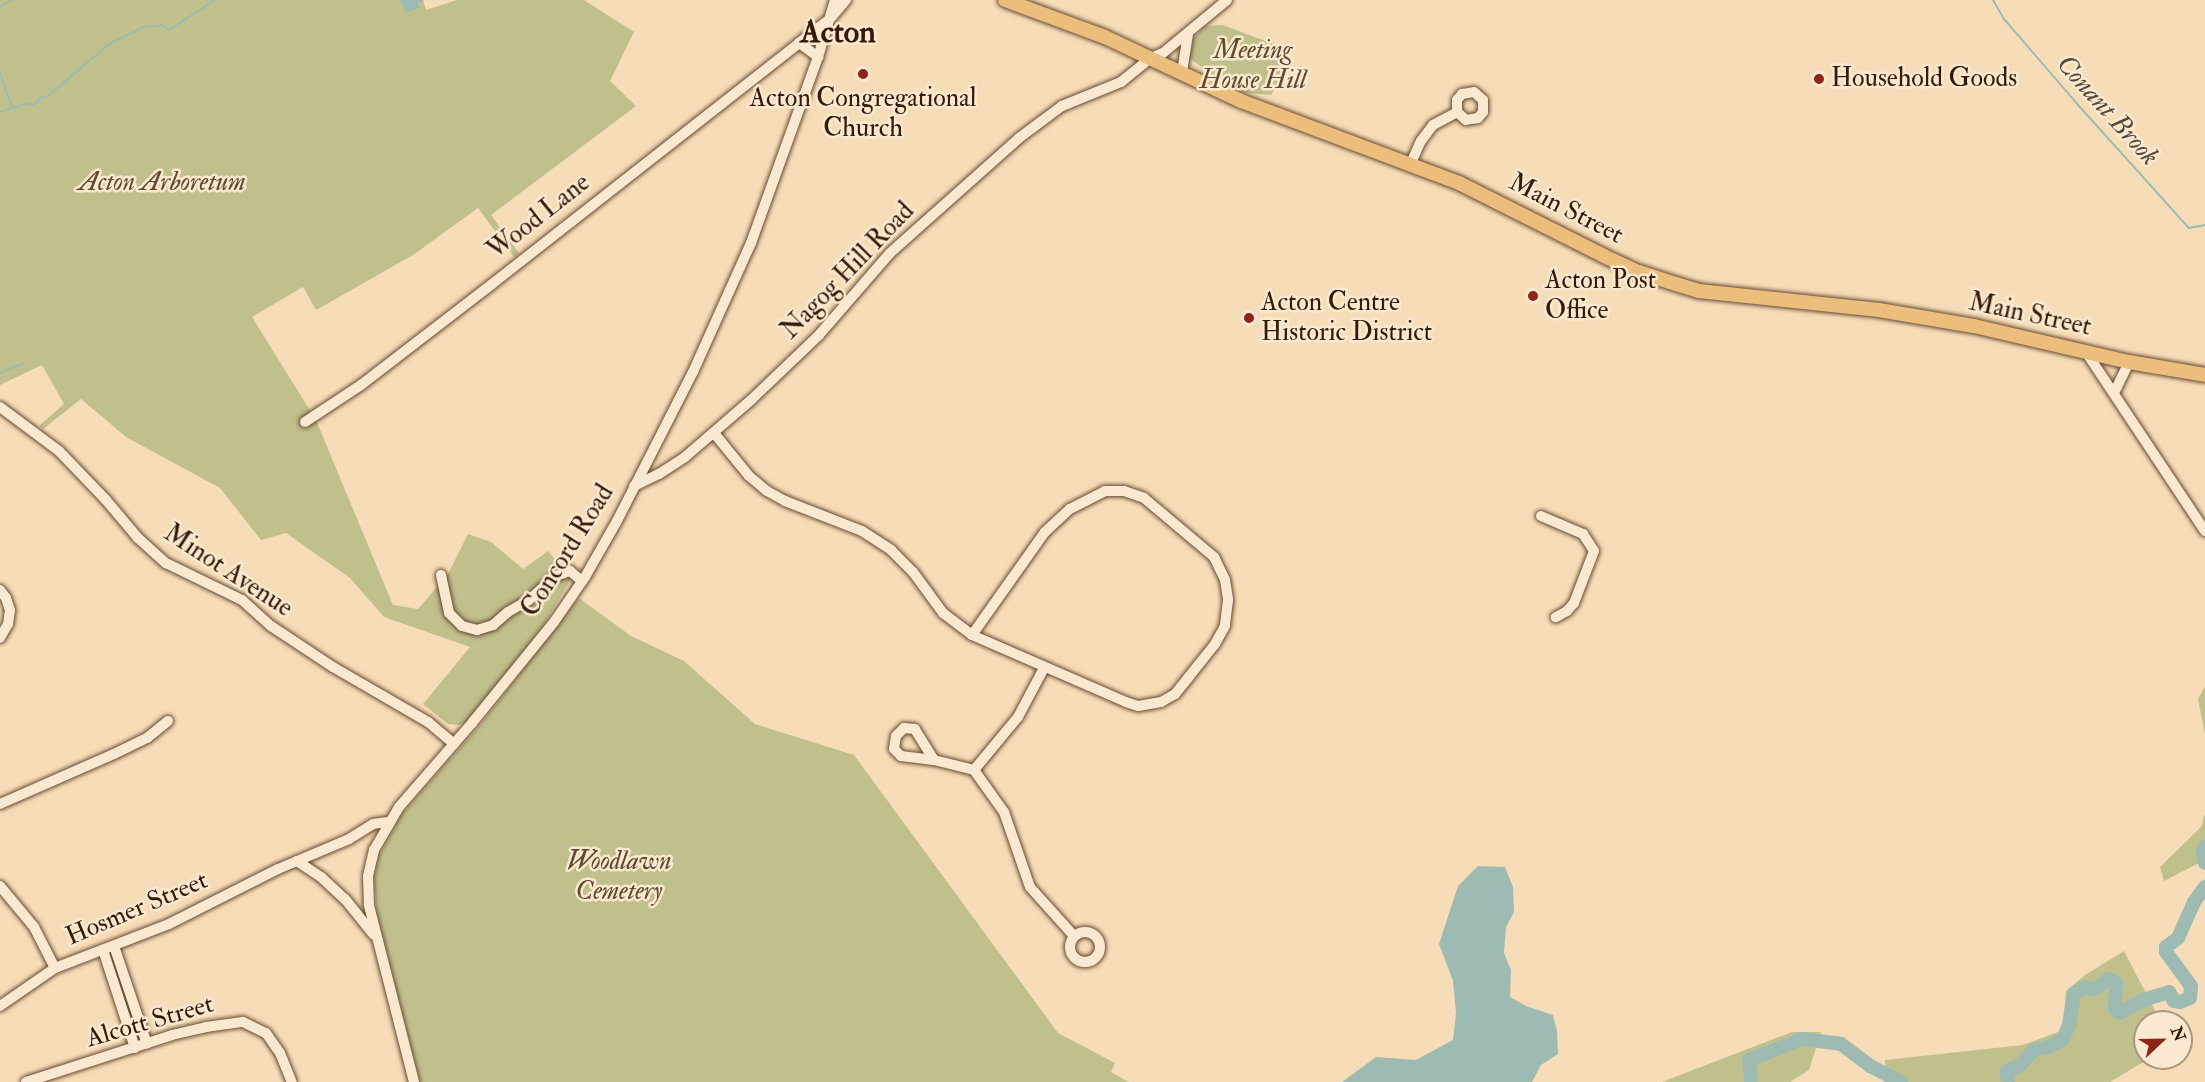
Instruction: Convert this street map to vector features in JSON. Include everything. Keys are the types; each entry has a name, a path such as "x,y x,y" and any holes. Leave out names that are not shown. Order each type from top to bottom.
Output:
{"main road":[{"name":"Main Street","path":"1005,0 1105,37 1241,101 1411,163 1459,183 1639,272 1699,291 1879,310 1974,326 2129,362 2205,375"}],"street":[{"name":"Concord Road","path":"830,19 846,0"},
{"name":"Nagog Hill Road","path":"634,486 659,474 714,433 819,335 890,252 1019,138 1062,106 1121,82 1151,58 1163,53 1188,34 1227,0"},
{"name":"Concord Road","path":"414,1082 369,905 368,876 374,850 388,822 554,622 582,581 617,521 693,372 751,243 818,57 834,4"},
{"name":"Wood Lane","path":"305,422 389,363 830,19"},
{"path":"1182,72 1188,34"},
{"path":"799,44 818,57"},
{"path":"1411,163 1421,141 1434,125 1457,112"},
{"path":"2086,352 2205,531"},
{"path":"2114,393 2129,362"},
{"name":"Minot Avenue","path":"0,406 59,451 106,500 138,538 166,563 242,600 271,626 429,722 454,744"},
{"path":"714,433 757,484 785,501 862,531 891,550 913,572 943,613 972,635 1044,668 1138,706 1161,702 1175,694 1215,644 1226,626 1227,590 1214,557 1144,498 1124,491 1106,491 1070,509 1045,532 972,635"},
{"path":"1541,516 1583,534 1594,551 1574,603 1567,611 1556,617"},
{"path":"441,575 450,613 462,626 477,630 493,625 508,612 529,600 556,576 570,571 582,581"},
{"path":"0,590 10,610 8,624 0,638"},
{"path":"974,770 1018,717 1044,668"},
{"path":"0,804 147,738 168,721"},
{"path":"934,760 974,770 1004,812 1030,887 1073,935"},
{"name":"Hosmer Street","path":"0,1006 56,968 169,924 297,861 349,839 377,823 388,822"},
{"path":"297,861 321,877 345,899 377,940"},
{"path":"0,886 34,927 56,968"},
{"path":"114,946 147,1044"},
{"path":"103,950 135,1047"},
{"name":"Alcott Street","path":"26,1082 206,1027 243,1022 266,1034 280,1053 292,1082"}],"green space":[{"name":"Acton Arboretum","path":"0,0 423,0 426,10 457,0 584,0 634,32 610,81 636,106 491,215 519,253 514,257 478,208 413,255 316,310 303,287 252,317 316,420 393,605 418,609 448,574 468,534 491,542 523,569 548,551 571,579 543,626 468,721 459,725 448,724 423,704 470,647 384,617 350,578 286,533 261,540 220,488 126,437 81,399 43,429 39,426 64,404 42,365 0,385"},
{"name":"Meeting House Hill","path":"1223,25 1281,47 1283,74 1271,95 1245,93 1216,78 1188,57 1191,41 1205,26"},
{"name":"Woodlawn Cemetery","path":"579,598 631,636 684,661 755,724 854,755 1058,1033 1115,1063 1111,1072 1129,1082 420,1082 377,914 374,878 379,856 401,815 481,724"},
{"path":"2205,686 2205,734 2198,699"},
{"path":"2205,813 2205,860 2164,881 2160,867 2201,827"},
{"path":"2124,951 2155,1010 2133,1010 2133,1068 2110,1082 1886,1082 1885,1060 2023,1045 2063,1030 2066,991 2085,975"},
{"path":"1792,1032 1821,1032 1809,1070 1790,1082 1662,1082"}],"water":[{"path":"400,0 418,0 419,8 406,13"},
{"path":"1478,866 1505,867 1513,887 1514,912 1506,927 1504,953 1511,970 1510,997 1526,1006 1553,1015 1557,1031 1558,1054 1541,1065 1532,1082 1342,1082 1376,1057 1416,1060 1453,1040 1456,1013 1453,981 1439,944 1458,886"}],"waterway":[{"path":"0,7 11,0"},
{"path":"0,112 28,103 33,105 42,97 48,96 109,44 144,27 162,25 169,30 215,0"},
{"path":"416,2 423,0"},
{"name":"Conant Brook","path":"1993,0 2004,19 2189,228 2205,225"},
{"path":"0,73 12,107"},
{"path":"0,373 23,363"},
{"path":"2205,847 2203,852 2205,863"},
{"path":"2008,1082 2006,1071 2019,1066 2034,1050 2049,1047 2063,1039 2069,1025 2074,993 2085,987 2094,990 2108,979 2116,983 2115,1009 2120,1013 2143,1000 2169,992 2174,1001 2180,1002 2190,998 2191,986 2166,952 2166,947 2178,938 2194,902 2205,887"},
{"path":"1751,1082 1749,1060 1802,1039 1841,1044 1870,1066 1901,1082"}],"place":[{"name":"Acton Congregational Church","path":"863,74"},
{"name":"Household Goods","path":"1819,79"},
{"name":"Acton Post Office","path":"1533,296"},
{"name":"Acton Centre Historic District","path":"1249,318"}],"district":[{"name":"Acton","path":"838,32"}]}
